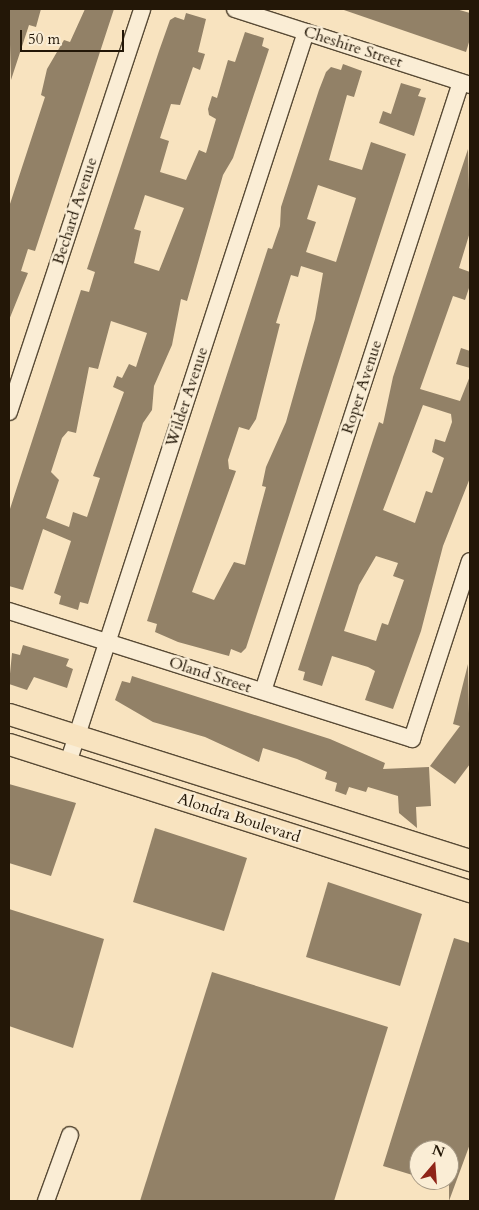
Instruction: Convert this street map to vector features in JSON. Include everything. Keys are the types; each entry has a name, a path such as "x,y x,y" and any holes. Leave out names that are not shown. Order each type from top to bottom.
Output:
{"main road":[{"name":"Alondra Boulevard","path":"9,714 470,860"},
{"name":"Alondra Boulevard","path":"9,744 470,891"}],"street":[{"name":"Bechard Avenue","path":"9,412 142,9"},
{"name":"Cheshire Street","path":"235,9 465,84"},
{"name":"Wilder Avenue","path":"68,763 306,32"},
{"name":"Roper Avenue","path":"262,691 465,84"},
{"name":"Oland Street","path":"9,610 412,739 470,561"},
{"path":"46,1201 70,1134"}],"building":[{"path":"9,9 41,9 36,27 29,25 11,80"},
{"path":"85,9 114,9 35,251 28,249 21,271 28,273 9,320 9,207 45,97 41,95 47,69 64,40 70,42"},
{"path":"341,9 456,9 470,13 470,39 466,52"},
{"path":"186,13 206,19 198,52 205,54 200,70 193,67 180,105 171,104 160,138 169,141 160,172 186,180 199,150 206,153 216,119 209,115 208,109 212,96 217,98 228,60 235,62 245,32 264,38 262,46 269,49 233,158 223,175 187,301 181,299 172,345 154,386 152,410 143,423 88,604 80,602 78,610 59,604 61,596 54,593 71,541 43,529 23,590 9,586 9,512 81,290 89,292 95,272 87,269 170,20 175,17 184,20","holes":["145,195 184,208 159,271 134,263 141,231 134,229","111,321 147,333 136,367 129,364 122,378 117,376 113,387 124,392 93,476 100,478 87,517 73,512 69,527 46,518 59,480 51,472 62,438 68,431 76,433 89,367 98,369"]},
{"path":"343,64 362,71 354,97 347,95 329,160 362,170 371,142 406,154 246,648 241,653 231,649 229,656 178,642 155,632 157,624 147,621 268,248 272,249 280,226 281,207 319,90 326,72 331,67 341,70","holes":["318,185 356,198 336,262 306,252 316,222 307,219","301,266 323,273 315,319 286,422 266,467 262,486 266,487 245,565 234,562 214,600 192,592 236,471 229,469 228,460 239,427 249,430 256,419 280,324 276,323 291,275 298,277"]},
{"path":"401,83 421,89 418,96 426,98 414,136 379,123 383,111 391,114"},
{"path":"468,149 470,232 459,268 470,272 469,288 465,300 453,296 420,389 460,401 470,376 470,478 443,546 421,631 393,709 365,700 375,671 368,667 332,656 322,686 303,680 305,672 298,670 379,422 383,424 393,377","holes":["423,405 451,414 452,422 445,442 435,439 432,452 444,458 432,493 426,491 415,523 383,510","376,556 398,563 393,576 404,580 388,625 382,623 376,641 344,631 359,585"]},
{"path":"461,348 470,351 470,368 456,364"},
{"path":"23,645 69,659 66,666 73,669 67,688 34,677 27,690 9,684 12,653 20,655"},
{"path":"468,664 470,764 455,784 430,766 460,726 453,724"},
{"path":"132,676 330,739 385,763 383,769 429,767 431,806 416,807 417,828 399,813 398,796 368,787 366,792 349,787 346,795 335,791 337,783 325,779 327,772 297,759 263,748 259,762 205,737 153,722 115,700 122,681 130,683"},
{"path":"9,784 76,803 51,876 9,863"},
{"path":"155,828 247,858 224,931 133,902"},
{"path":"328,882 422,914 400,986 306,957"},
{"path":"9,909 104,939 73,1048 9,1026"},
{"path":"454,938 470,943 470,1144 459,1174 459,1140 409,1140 409,1174 383,1166"},
{"path":"212,972 388,1027 334,1201 140,1201"},
{"path":"449,1190 453,1190 449,1201"}]}
